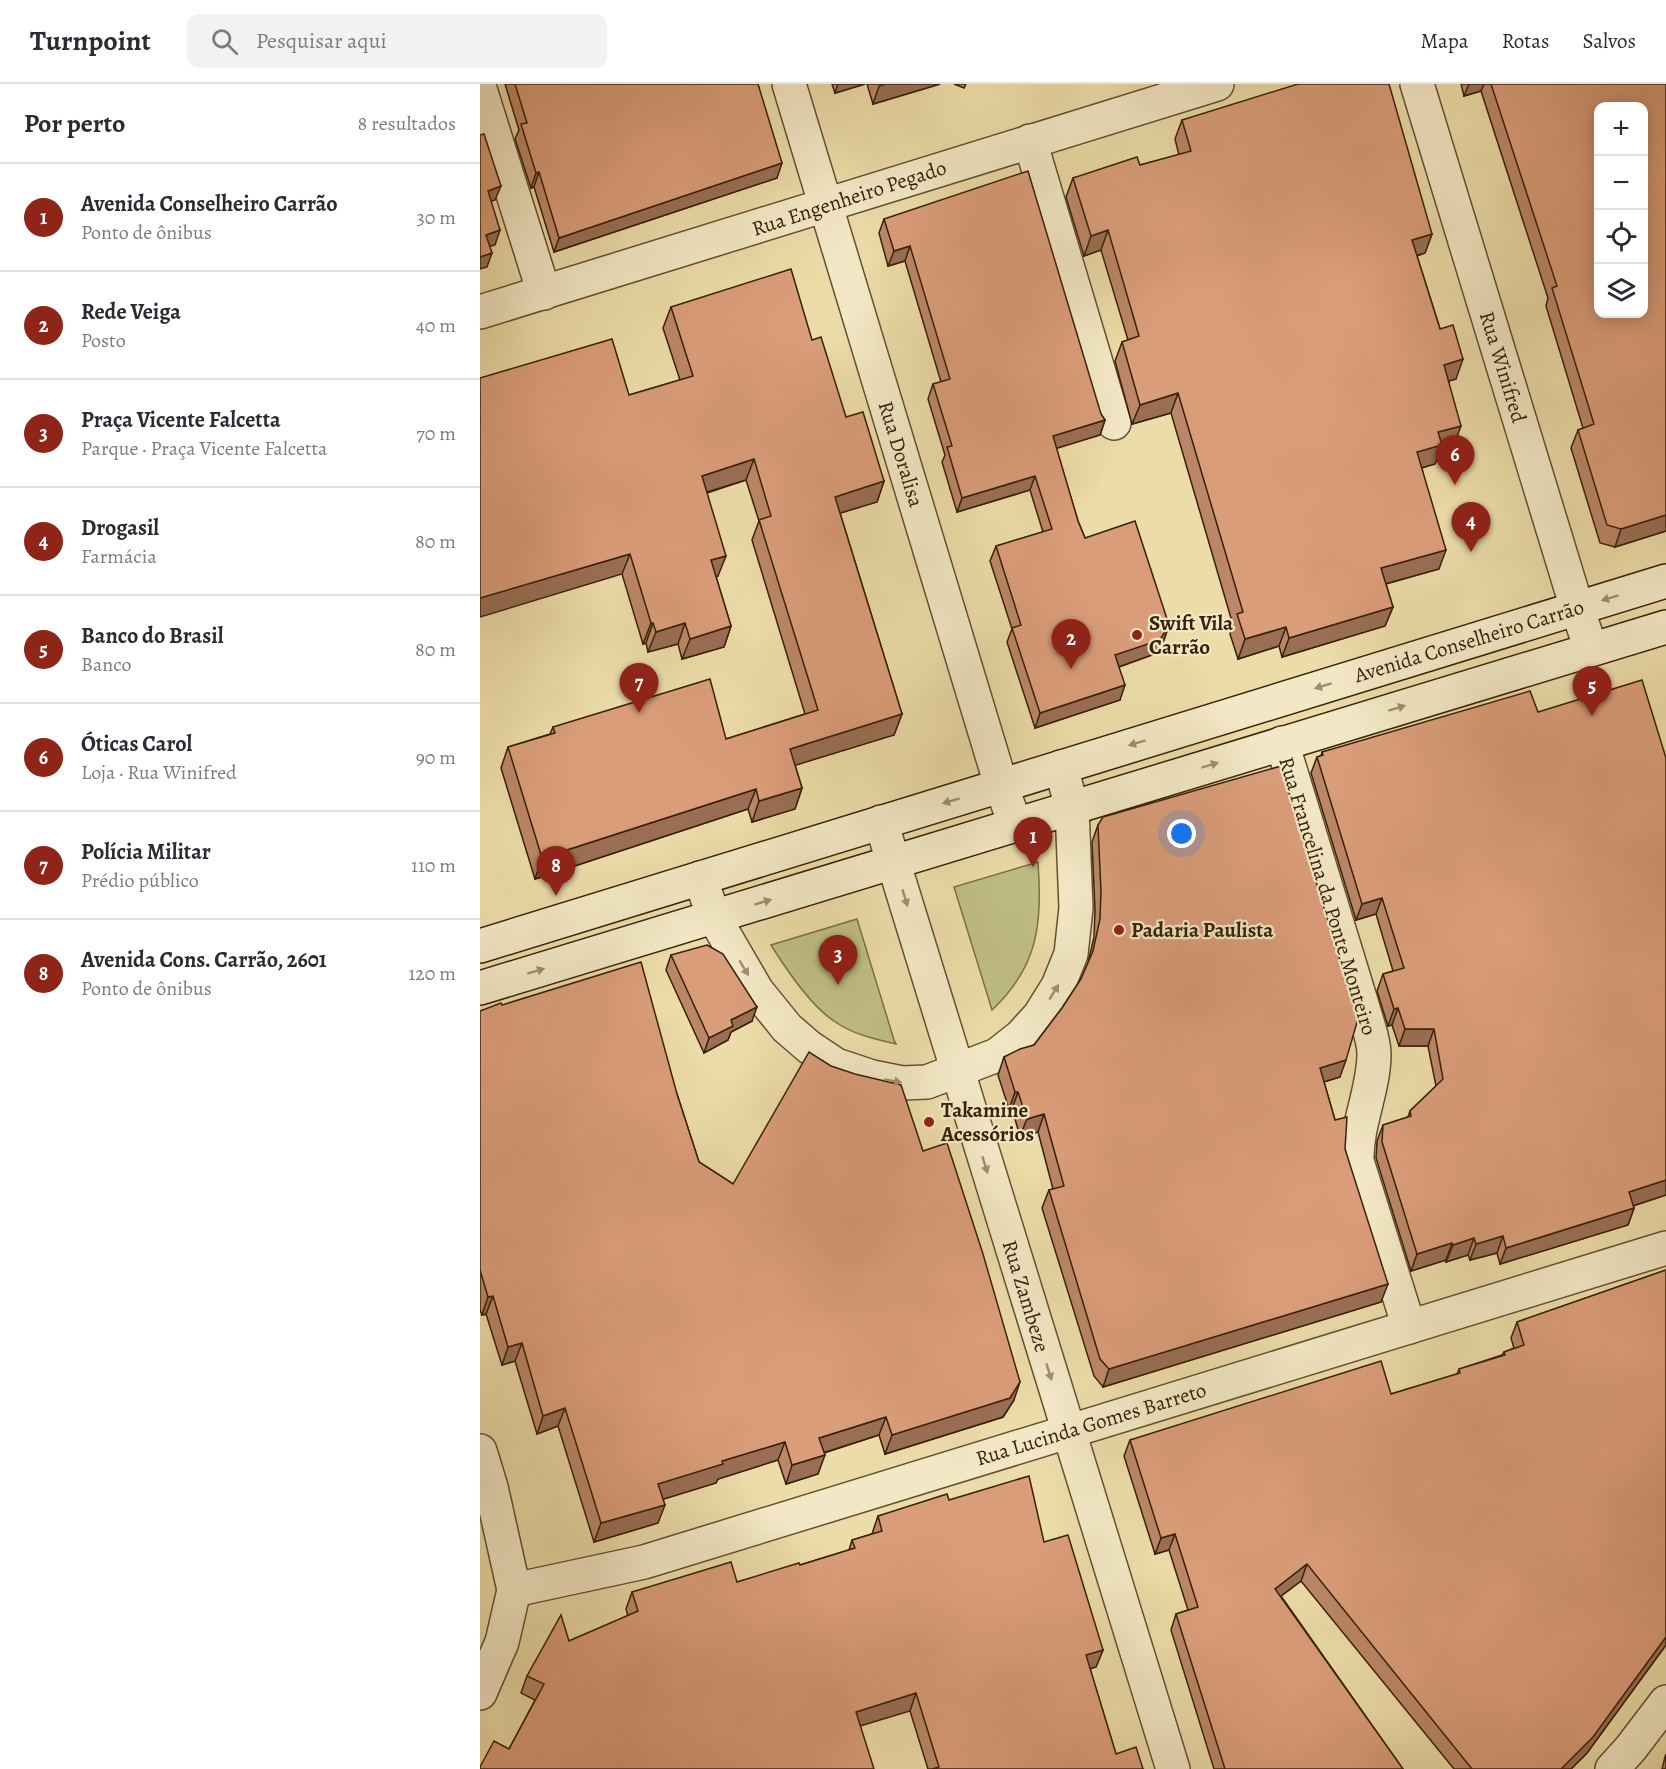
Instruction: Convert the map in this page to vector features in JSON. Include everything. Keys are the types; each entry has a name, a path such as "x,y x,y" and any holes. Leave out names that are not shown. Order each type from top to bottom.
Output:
{"street":[{"name":"Rua Doralisa","path":"789,84 1001,785 1015,824"},
{"name":"Rua Engenheiro Pegado","path":"480,312 1217,84"},
{"name":"Rua Winifred","path":"1417,84 1591,649"},
{"path":"480,89 543,292"},
{"path":"1030,141 1114,423"},
{"name":"Avenida Conselheiro Carrão","path":"480,946 1666,581"},
{"name":"Avenida Conselheiro Carrão","path":"480,988 1666,627"},
{"name":"Rua Francelina da Ponte Monteiro","path":"1282,743 1367,1021 1374,1051 1372,1073 1356,1143 1357,1161 1409,1327"},
{"path":"700,878 714,917 757,991 786,1028 836,1065 872,1077 902,1083 927,1082 997,1055 1021,1036 1040,1015 1058,986 1071,954 1076,908 1072,808 1061,767"},
{"name":"Rua Zambeze","path":"881,822 1173,1769"},
{"name":"Rua Lucinda Gomes Barreto","path":"514,1590 644,1562 1666,1248"},
{"path":"480,1451 491,1487 514,1590 502,1641 480,1693"},
{"path":"1612,1769 1666,1702"}],"shaded area":[{"path":"1038,862 1039,905 1034,942 1020,977 1008,994 992,1010 954,887"},
{"path":"857,919 896,1044 856,1033 841,1026 825,1014 800,986 771,945"}],"building":[{"path":"515,84 758,84 782,163 559,238 539,172 536,173 521,124 527,123"},
{"path":"1298,84 1389,84 1432,234 1412,240 1440,329 1453,325 1463,359 1444,365 1461,426 1438,432 1442,445 1417,452 1446,550 1381,568 1393,607 1289,638 1286,627 1245,639 1237,614 1243,612 1178,393 1140,405 1122,342 1139,336 1108,230 1091,236 1073,178 1137,157 1140,165 1191,151 1182,120"},
{"path":"1491,84 1666,84 1666,515 1621,529 1607,525 1578,430 1594,424 1552,288 1557,286"},
{"path":"484,134 501,186 488,191 500,230 486,235 492,253 480,257 480,135"},
{"path":"1028,171 1101,414 1105,420 1053,436 1078,521 1085,538 1135,521 1169,625 1160,640 1115,655 1125,685 1040,713 1012,628 1021,625 996,546 1052,529 1035,476 962,498 947,447 952,446 933,384 950,379 910,246 894,251 884,219"},
{"path":"791,269 812,340 821,337 846,417 863,412 884,481 835,497 902,714 790,749 802,788 759,801 756,789 542,858 508,747 555,733 553,727 710,679 726,739 818,710 759,520 771,516 754,459 702,476 726,556 711,560 731,626 690,639 685,623 656,632 651,623 630,554 480,598 480,378 612,339 629,395 693,376 671,307"},
{"path":"1642,680 1666,758 1666,1180 1629,1192 1634,1208 1506,1248 1503,1236 1476,1244 1474,1238 1417,1254 1382,1142 1383,1125 1411,1116 1410,1111 1443,1079 1434,1029 1405,1029 1398,1008 1394,1009 1383,974 1404,968 1382,898 1362,904 1317,757 1323,755 1322,752 1530,691 1538,712"},
{"path":"1281,766 1358,1019 1346,1060 1320,1068 1335,1120 1347,1117 1345,1149 1388,1284 1109,1369 1100,1359 1049,1190 1064,1186 1044,1114 1027,1119 1018,1092 1015,1092 1004,1057 1034,1045 1081,979 1093,951 1100,919 1098,825 1103,817"},
{"path":"707,945 723,954 757,1007 731,1020 733,1026 709,1038 671,955"},
{"path":"641,962 677,1094 699,1162 733,1184 809,1052 831,1066 901,1085 923,1151 947,1143 983,1254 1020,1382 1010,1398 892,1435 886,1417 819,1438 825,1455 792,1465 785,1442 722,1461 723,1464 658,1484 665,1505 601,1523 565,1408 543,1416 522,1343 508,1347 493,1296 488,1297 480,1270 480,1011"},
{"path":"1666,1270 1666,1637 1593,1737 1561,1769 1472,1769 1307,1564 1275,1589 1403,1769 1225,1769 1176,1614 1198,1607 1175,1534 1161,1538 1130,1440 1381,1361 1391,1394 1460,1373 1459,1369 1505,1355 1504,1352 1524,1345 1517,1322"},
{"path":"1029,1476 1044,1542 1068,1535 1103,1650 1086,1655 1116,1754 1136,1747 1143,1769 932,1769 939,1767 916,1693 856,1712 874,1769 480,1769 494,1741 509,1749 544,1684 527,1676 561,1615 569,1641 638,1611 632,1592 731,1562 737,1582 799,1563 800,1565 855,1548 852,1540 882,1531 878,1516 947,1494 949,1500"}],"place":[{"name":"Óticas Carol","path":"1455,485"},
{"name":"Drogasil","path":"1471,552"},
{"name":"Swift Vila Carrão","path":"1137,635"},
{"name":"Rede Veiga","path":"1071,669"},
{"name":"Polícia Militar","path":"639,713"},
{"name":"Banco do Brasil","path":"1592,716"},
{"name":"Avenida Conselheiro Carrão","path":"1033,867"},
{"name":"Avenida Cons. Carrão, 2601","path":"556,896"},
{"name":"Padaria Paulista","path":"1119,930"},
{"name":"Praça Vicente Falcetta","path":"838,985"},
{"name":"Takamine Acessórios","path":"929,1122"}]}
